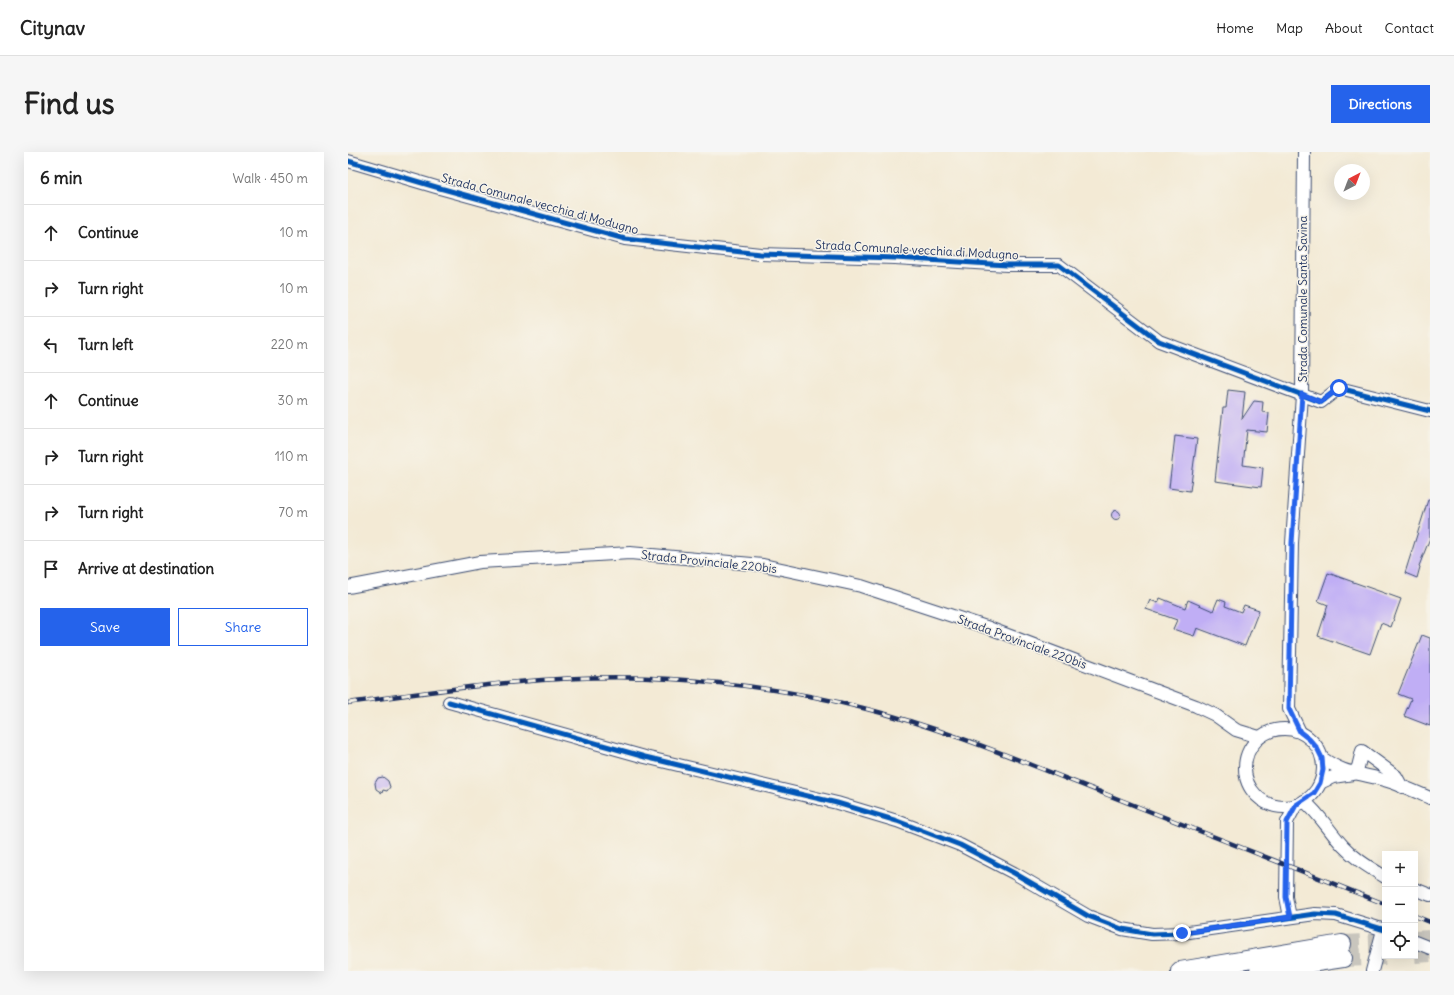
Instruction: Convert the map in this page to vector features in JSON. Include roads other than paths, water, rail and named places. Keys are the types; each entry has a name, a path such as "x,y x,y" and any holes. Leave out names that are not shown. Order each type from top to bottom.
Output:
{"highway":[{"path":"1180,971 1343,951 1259,971"}],"street":[{"name":"Strada Comunale Santa Savina","path":"1300,732 1289,709 1292,543 1302,394 1304,152"},
{"name":"Strada Comunale vecchia di Modugno","path":"348,161 625,239 760,254 895,258 1007,265 1059,265 1159,341 1321,402 1339,388 1430,411"},
{"name":"Strada Provinciale 220bis","path":"348,587 480,562 622,554 763,565 861,586 989,628 1196,706 1215,716 1236,730 1259,737"},
{"path":"449,702 645,757 837,803 897,821 960,845 1014,873 1088,916 1122,929 1152,934 1182,933 1315,914 1336,915 1382,929"},
{"name":"Strada Comunale Santa Savina","path":"1278,729 1289,709"},
{"path":"1278,729 1289,729 1300,732 1317,748 1322,758 1323,770 1320,783 1314,793 1300,803 1286,807 1275,806 1264,802 1255,795 1249,785 1245,769 1248,752 1259,737 1278,729"},
{"name":"Strada Provinciale 220bis","path":"1236,730 1248,752"},
{"path":"1320,783 1332,777 1353,774 1358,767 1362,750 1396,776 1402,787"},
{"path":"1370,755 1373,768 1370,776"},
{"path":"1322,758 1334,767 1353,774 1370,776 1430,798"},
{"path":"1290,917 1286,897 1287,822 1300,803"},
{"path":"1300,803 1317,812 1342,844 1359,861 1382,875"},
{"path":"1275,806 1287,822"},
{"path":"1418,890 1430,895"},
{"path":"1372,971 1382,937"},
{"path":"1418,943 1430,948"}],"tunnel":[{"path":"1418,940 1430,939"},
{"path":"1342,944 1382,942"},
{"path":"1418,954 1430,953"},
{"path":"1343,958 1382,956"}],"railway":[{"path":"348,703 509,683 630,677 671,679 744,686 816,697 894,716 1017,759 1382,903"},
{"path":"1418,917 1430,922"}]}
